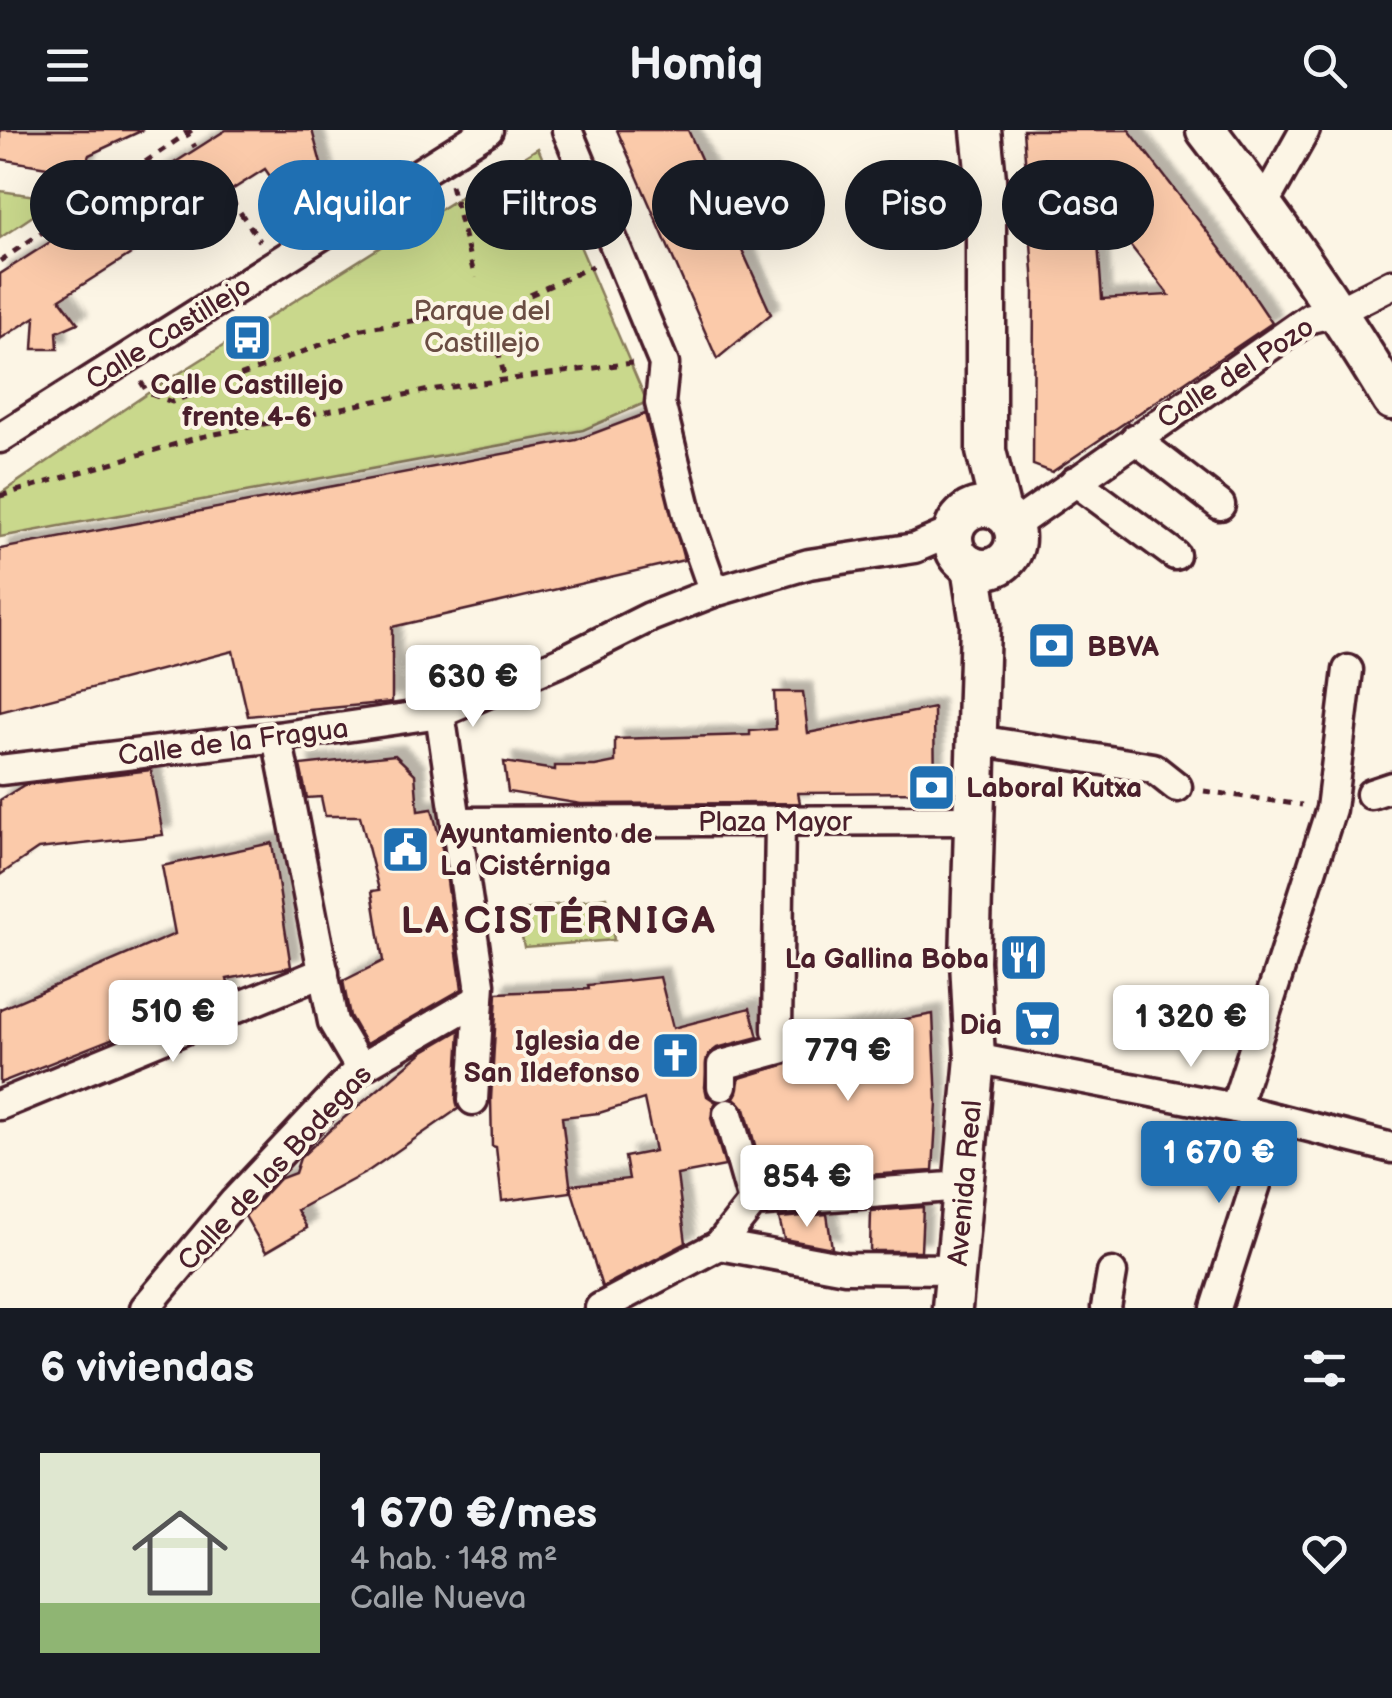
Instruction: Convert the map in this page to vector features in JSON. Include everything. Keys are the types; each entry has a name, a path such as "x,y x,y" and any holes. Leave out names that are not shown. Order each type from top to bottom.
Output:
{"street":[{"name":"Calle Castillejo","path":"0,438 488,130"},
{"path":"567,130 664,364 660,403 690,524 714,592"},
{"path":"980,130 986,179 986,451 980,538 970,961 974,1058 1236,1108 1392,1148"},
{"path":"1206,130 1264,205 1392,400"},
{"path":"1264,205 1305,130"},
{"name":"Calle del Pozo","path":"980,538 1075,481 1310,318 1337,312 1392,284"},
{"name":"Calle del Pozo","path":"1135,438 1220,504"},
{"path":"1075,481 1175,555"},
{"name":"Calle de la Fragua","path":"0,770 440,713 714,592 809,564 980,538"},
{"path":"1236,1108 1331,809 1348,670"},
{"path":"440,713 480,984 473,1100"},
{"path":"277,737 334,1022 360,1068"},
{"path":"976,740 1153,768 1177,787"},
{"name":"Plaza Mayor","path":"456,822 780,821 974,802"},
{"path":"754,1202 725,1100 722,1065 784,1048 776,1030 780,821"},
{"path":"0,1105 324,972"},
{"name":"Calle de las Bodegas","path":"145,1308 234,1202 360,1068 479,999"},
{"name":"Avenida Real","path":"952,1308 974,1058"},
{"path":"1216,1308 1277,1118"},
{"path":"600,1308 719,1245 754,1202 964,1186"},
{"path":"719,1245 845,1268 956,1269"},
{"path":"1106,1308 1112,1273"}],"path":[{"path":"0,261 188,131 195,147"},
{"path":"444,158 475,278"},
{"path":"238,209 276,264"},
{"path":"530,295 619,255"},
{"path":"126,358 148,393 172,402 362,328 456,314"},
{"path":"498,350 506,379"},
{"path":"0,496 196,438 429,390 581,368 664,364"},
{"path":"1177,787 1331,809"}],"green space":[{"name":"Parque del Castillejo","path":"538,148 543,160 519,160"},
{"path":"0,191 30,195 30,218 0,238"},
{"name":"Parque del Castillejo","path":"465,194 465,250 582,250 647,402 583,430 0,537 0,494 148,393 376,250 445,250 445,206"},
{"path":"607,897 614,940 524,947 517,911"}],"building":[{"path":"0,130 143,130 89,155 87,160 30,160 30,164 0,159"},
{"path":"226,130 312,130 320,160 258,160 258,173 238,186 238,160 179,160"},
{"path":"617,130 688,130 702,160 652,160 652,210"},
{"path":"1023,130 1129,130 1152,160 1025,160"},
{"path":"1154,163 1272,323 1052,472 1033,465 1031,250 1099,250 1102,299 1169,295 1134,250 1154,250"},
{"path":"38,250 137,250 60,299 78,323 57,332 58,349 33,349 35,317 0,339 0,274"},
{"path":"669,250 742,250 771,314 717,359"},
{"path":"645,414 684,560 392,627 392,702 248,716 233,651 0,712 0,549 576,440"},
{"path":"774,692 803,692 808,733 934,708 935,792 798,793 800,803 581,804 508,792 504,762 555,770 555,766 595,766 615,762 615,739 750,735 750,731 776,729"},
{"path":"395,755 415,774 418,811 432,809 443,852 462,989 366,1044 350,1016 343,981 383,961 372,891 379,890 360,816 325,816 321,797 307,798 300,765"},
{"path":"151,770 163,835 38,849 0,875 0,800 24,785"},
{"path":"272,843 291,967 227,979 230,992 0,1083 0,1009 175,934 162,866"},
{"path":"660,977 673,1028 750,1008 758,1037 717,1048 708,1055 705,1087 707,1096 716,1102 711,1118 725,1166 677,1175 686,1243 602,1287 570,1186 571,1192 502,1201 496,1147 492,1146 497,993 589,989 588,985","holes":["644,1099 655,1151 625,1157 629,1179 570,1185 562,1117 599,1113"]},
{"path":"933,1014 937,1103 933,1171 765,1181 745,1109 734,1098 740,1078 796,1061 801,1050 799,1039"},
{"path":"460,1030 458,1109 367,1172 297,1210 307,1228 266,1252 245,1216 279,1179 295,1173 300,1158 332,1128 424,1051"},
{"path":"923,1207 921,1251 870,1251 871,1211"},
{"path":"827,1214 832,1248 784,1239 779,1218"}],"place":[{"name":"Calle Castillejo frente 4-6","path":"247,337"},
{"name":"BBVA","path":"1052,646"},
{"name":"Laboral Kutxa","path":"931,787"},
{"name":"Ayuntamiento de La Cistérniga","path":"405,849"},
{"name":"La Gallina Boba","path":"1024,958"},
{"name":"Dia","path":"1037,1024"},
{"name":"Iglesia de San Ildefonso","path":"675,1056"}],"district":[{"name":"LA CISTÉRNIGA","path":"559,920"}]}
